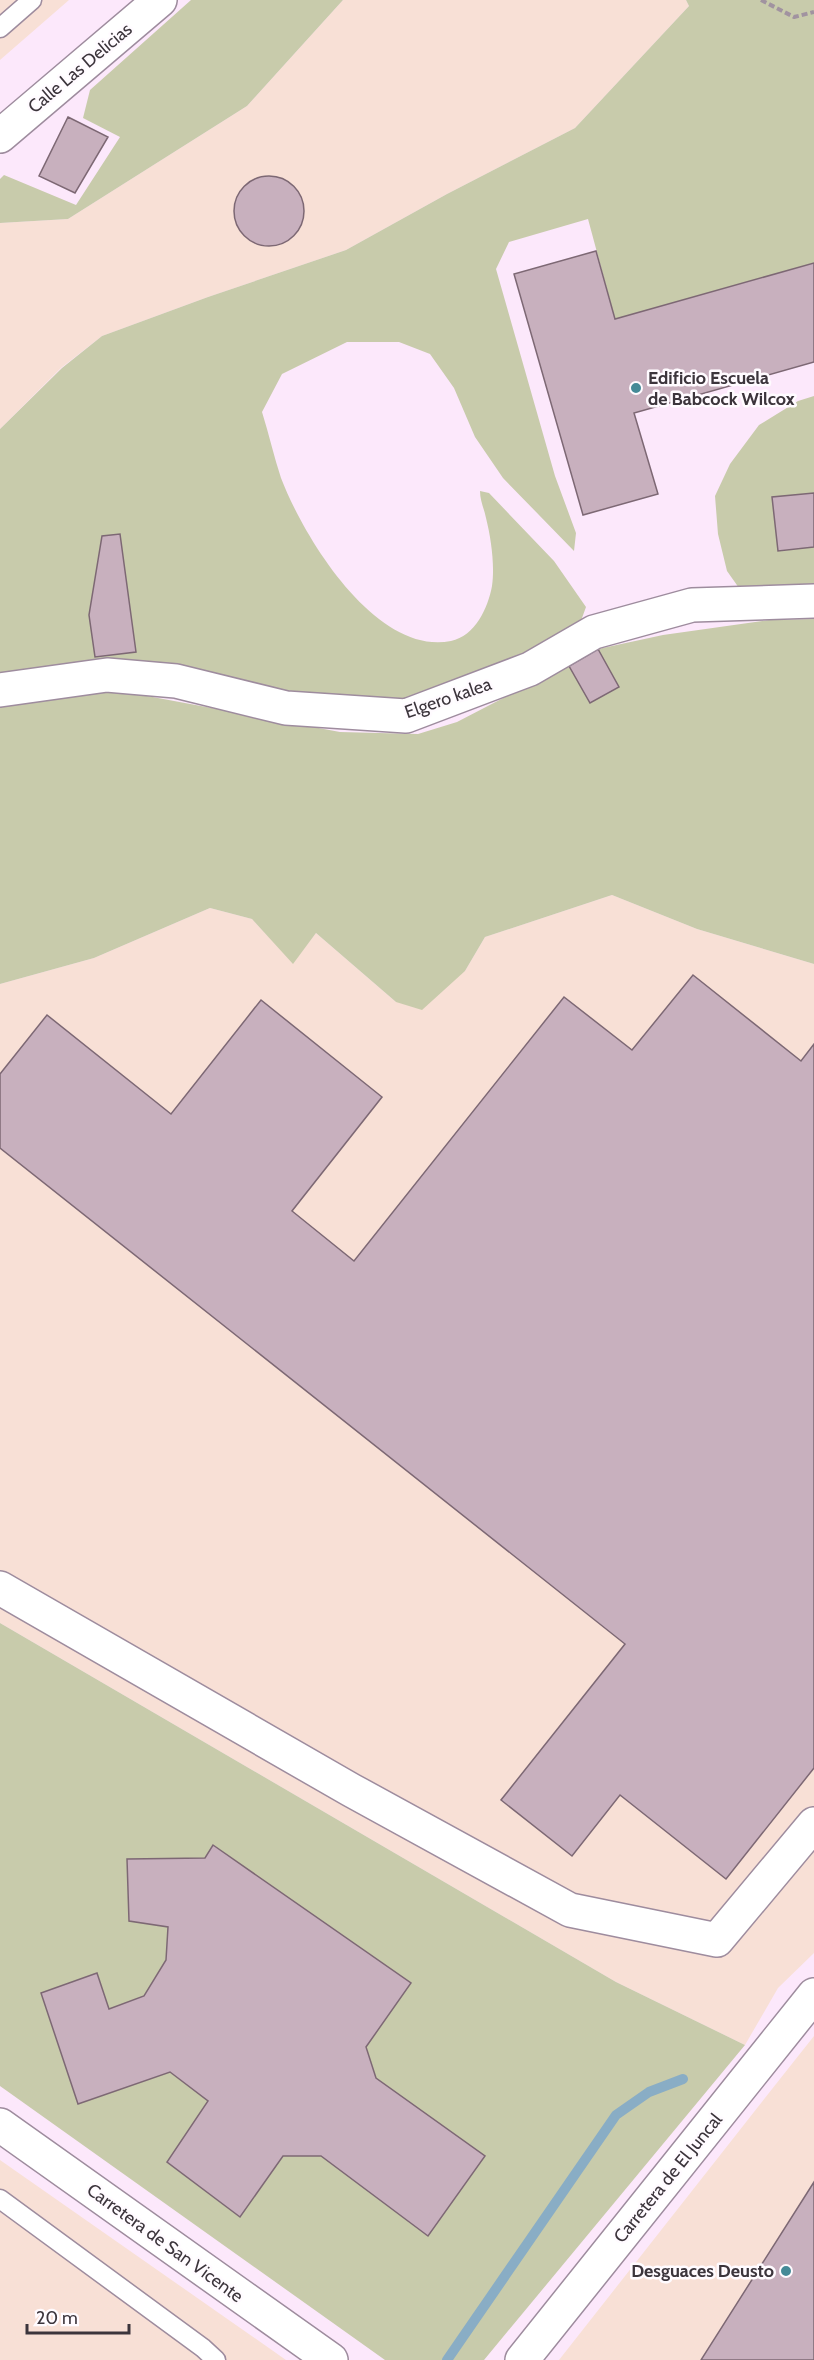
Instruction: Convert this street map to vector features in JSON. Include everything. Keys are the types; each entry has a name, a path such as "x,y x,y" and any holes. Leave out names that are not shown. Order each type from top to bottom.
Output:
{"street":[{"name":"Calle Las Delicias","path":"0,136 160,0"},
{"name":"Elgero kalea","path":"0,690 107,675 176,681 286,708 406,716 530,669 594,632 692,605 814,601"},
{"path":"0,1588 351,1790 570,1910 717,1940 814,1824"},
{"name":"Carretera de El Juncal","path":"522,2360 814,1995"},
{"name":"Carretera de San Vicente","path":"0,2125 331,2360"}],"lane":[{"path":"0,28 32,0"},
{"path":"0,2199 216,2360"}],"path":[{"path":"761,0 794,17 814,12"}],"shaded area":[{"path":"0,0 69,0 0,60"},
{"path":"343,0 686,0 689,6 575,128 447,194 346,250 102,336 61,368 0,429 0,223 68,219 247,106"},
{"path":"612,895 697,929 814,964 814,1953 778,1988 745,2045 616,1982 0,1623 0,984 94,958 210,908 252,919 293,963 316,933 396,1002 465,971 485,937"},
{"path":"814,2036 814,2360 559,2360 776,2084"},
{"path":"0,2160 286,2360 0,2360"}],"green space":[{"path":"191,0 343,0 247,106 68,219 0,223 0,179 4,175 76,205 120,137 83,118 90,90"},
{"path":"686,0 814,0 814,263 615,319 588,219 509,242 496,269 555,476 576,533 574,551 503,478 475,437 454,388 430,354 399,342 347,342 282,374 262,412 281,478 307,531 325,560 347,588 370,612 396,630 423,641 451,641 467,633 484,612 492,586 493,569 489,534 480,491 489,493 554,561 586,607 578,629 547,648 425,695 392,703 0,676 0,429 62,368 102,336 346,250 447,194 575,128 689,6"},
{"path":"814,396 814,591 739,588 727,571 718,534 715,496 730,464 759,425 798,401"},
{"path":"814,619 814,964 697,929 612,895 485,937 465,971 422,1010 396,1002 316,933 293,964 252,919 210,908 94,958 0,984 0,704 115,690 340,732 418,734 457,722 598,649 663,635 769,620"},
{"path":"0,1623 616,1982 745,2045 484,2360 385,2360 0,2086","holes":["213,1845 253,1876 411,1983 366,2047 376,2078 485,2156 428,2236 321,2156 283,2156 240,2217 167,2162 208,2101 170,2072 78,2104 41,1993 97,1973 109,2009 144,1996 166,1960 168,1927 129,1921 127,1859 205,1858"]}],"building":[{"path":"68,117 108,137 75,193 39,176"},
{"path":"262,176 276,176 289,182 298,191 304,204 302,224 294,236 276,246 262,246 249,240 240,231 234,218 234,204 240,191 249,182"},
{"name":"Edificio Escuela de Babcock Wilcox","path":"596,251 615,319 814,263 814,362 634,413 658,494 583,515 514,274"},
{"path":"814,493 814,547 778,551 772,497"},
{"path":"120,534 136,652 95,657 89,615 102,536"},
{"path":"598,649 619,687 590,703 569,666"},
{"path":"693,975 801,1061 814,1044 814,1768 726,1879 620,1795 572,1856 501,1800 625,1644 0,1148 0,1074 47,1015 171,1114 261,1000 382,1097 292,1211 354,1261 564,997 632,1050"},
{"path":"213,1845 411,1983 366,2047 376,2078 485,2156 428,2236 321,2156 283,2156 240,2217 167,2162 208,2101 170,2072 78,2104 41,1993 97,1973 109,2009 144,1996 166,1960 168,1927 129,1921 127,1859 205,1858"},
{"name":"Desguaces Deusto","path":"814,2182 814,2360 701,2360"}],"waterway":[{"path":"447,2360 616,2115 649,2092 683,2079"}],"place":[{"name":"Edificio Escuela de Babcock Wilcox","path":"636,388"},
{"name":"Desguaces Deusto","path":"786,2271"}]}
